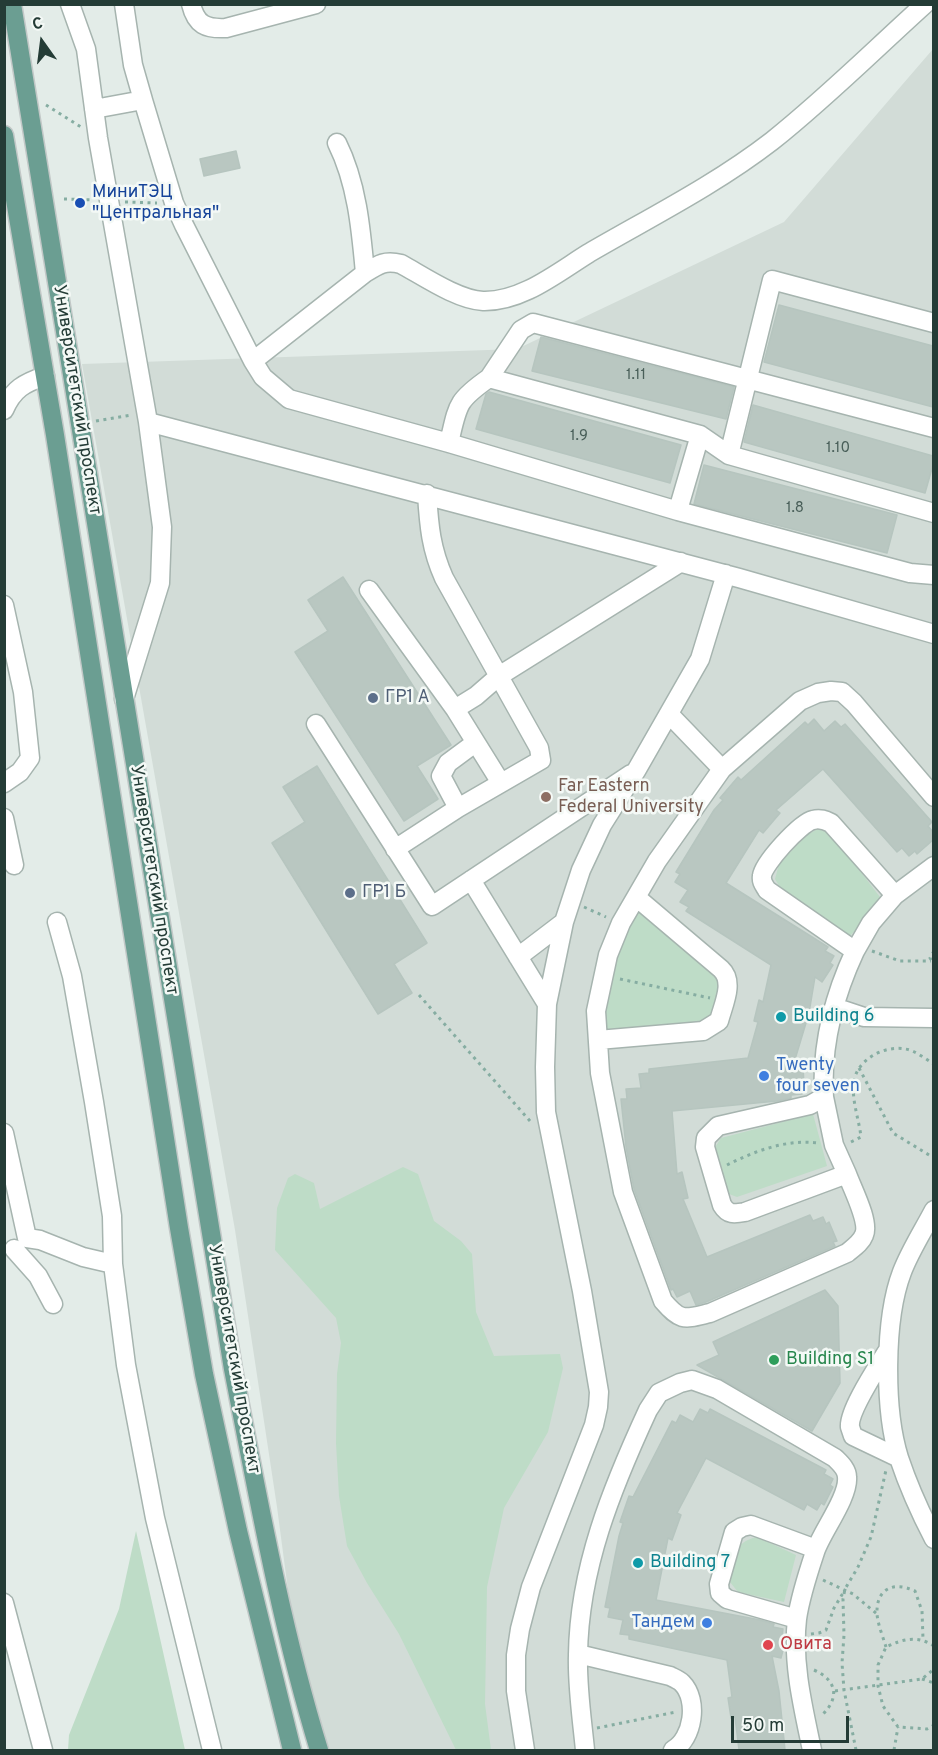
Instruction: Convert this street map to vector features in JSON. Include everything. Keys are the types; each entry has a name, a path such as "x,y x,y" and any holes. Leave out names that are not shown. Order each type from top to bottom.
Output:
{"main road":[{"name":"Университетский проспект","path":"12,4 233,1370 263,1526 302,1696 319,1750"},
{"name":"Университетский проспект","path":"4,135 45,375 204,1374 238,1531 292,1750"},
{"path":"97,703 124,699"}],"street":[{"path":"70,4 86,49 94,109 147,417 162,527 160,583 124,699"},
{"path":"124,4 133,65 174,203 253,360 263,377 289,399 449,442 678,510 910,573 933,575"},
{"path":"191,4 195,17 201,25 226,28 316,4"},
{"path":"253,360 382,262 400,264 461,296 481,301 501,300 523,292 633,230 730,171 808,111 925,4"},
{"path":"94,109 143,100"},
{"path":"337,143 348,172 361,223 365,273"},
{"path":"729,455 772,280 933,323"},
{"path":"449,442 460,402 489,378 521,330 533,323 933,428"},
{"path":"4,410 9,399 24,382 45,375"},
{"path":"489,378 700,435 729,455 933,513"},
{"path":"147,417 427,495 726,574 933,634"},
{"path":"678,510 700,435"},
{"path":"395,849 458,808 541,760 539,748 435,558 430,538 427,495"},
{"path":"455,709 476,696 499,676 681,562"},
{"path":"525,1750 516,1691 516,1655 520,1629 531,1587 594,1425 599,1392 582,1291 546,1112 547,1004 564,922 581,870 602,825 636,771 700,659 726,574"},
{"path":"369,590 455,709 501,783"},
{"path":"4,604 7,632 24,702 30,758 20,772 4,783"},
{"path":"933,797 854,703 842,692 818,693 800,701 722,769 657,861 621,923 608,955 596,1011 600,1073 623,1192 663,1301 675,1316 688,1318 710,1313 847,1253 865,1235 865,1221 834,1145 824,1097 822,1071 825,1045 843,976 871,923 895,895 933,866"},
{"path":"669,714 722,769"},
{"path":"316,724 432,906 636,771"},
{"path":"458,808 441,776 448,763 475,743"},
{"path":"4,818 14,865"},
{"path":"856,948 767,890 762,883 766,864 801,827 811,820 821,819 831,823 895,895"},
{"path":"471,880 547,1004"},
{"path":"598,1041 703,1031 719,1021 729,983 727,975 636,897"},
{"path":"57,922 72,976 94,1102 112,1216 113,1264 126,1365 154,1518 213,1750"},
{"path":"518,957 564,922"},
{"path":"834,1007 864,1017 933,1018"},
{"path":"824,1097 810,1105 718,1126 706,1138 705,1147 722,1205 732,1214 745,1212 847,1174"},
{"path":"4,1133 15,1245 38,1276 52,1304"},
{"path":"933,1210 902,1272 893,1312 889,1348 889,1399 893,1456 933,1539"},
{"path":"15,1245 40,1240 83,1257 113,1264"},
{"path":"889,1348 863,1393 850,1426 853,1436 893,1456"},
{"path":"585,1750 578,1654 584,1582 595,1540 648,1410 659,1393 670,1386 692,1380 717,1389 835,1458 843,1466 847,1476 846,1485 816,1549 797,1626 797,1669 801,1703 812,1750"},
{"path":"797,1626 727,1599 720,1593 718,1584 734,1532 742,1527 751,1525 816,1549"},
{"path":"4,1603 43,1750"},
{"path":"578,1654 670,1676 681,1681 687,1689 692,1708 686,1737 673,1750"}],"path":[{"path":"45,105 99,138"},
{"path":"91,422 147,417"},
{"path":"572,902 621,923"},
{"path":"856,948 900,962 932,962 933,951"},
{"path":"603,975 723,1001"},
{"path":"420,995 553,1147"},
{"path":"711,1167 722,1167 749,1153 780,1145 807,1142 834,1145 855,1141 861,1137 854,1096 854,1080 858,1068 873,1055 891,1049 906,1049 933,1064"},
{"path":"858,1068 893,1133 933,1158"},
{"path":"797,1626 819,1633 826,1630 834,1608 858,1567 871,1537 893,1456"},
{"path":"808,1574 845,1589 878,1614"},
{"path":"898,1727 883,1706 878,1686 878,1665 886,1647 878,1614 880,1598 886,1589 904,1585 915,1591 922,1611 923,1639"},
{"path":"845,1589 842,1663 844,1690 856,1750"},
{"path":"886,1647 904,1639 923,1639 933,1646"},
{"path":"797,1669 814,1670 823,1674 830,1681 835,1692 832,1704 825,1714 807,1726"},
{"path":"922,1679 933,1669"},
{"path":"835,1692 922,1679 933,1683"},
{"path":"584,1730 692,1708"},
{"path":"898,1727 927,1729 933,1725"},
{"path":"892,1749 898,1727"}],"shaded area":[{"name":"Far Eastern Federal University","path":"933,49 933,1750 329,1750 317,1717 293,1628 235,1230 82,364 517,349 784,222"}],"green space":[{"path":"819,828 831,833 883,901 850,936 781,889 775,879 779,864 807,835"},
{"path":"636,897 721,969 719,1021 598,1040 608,955"},
{"path":"813,1114 827,1166 737,1197 729,1194 714,1149 721,1138"},
{"path":"403,1167 418,1174 434,1221 461,1241 472,1254 476,1312 494,1356 560,1354 563,1368 548,1432 504,1508 487,1587 485,1704 491,1750 456,1750 399,1634 347,1546 339,1496 336,1443 337,1374 341,1343 336,1318 275,1250 277,1208 288,1178 295,1174 314,1183 320,1209"},
{"path":"136,1531 185,1750 68,1750 69,1735 119,1609"},
{"path":"757,1537 796,1555 784,1602 738,1592 730,1582 733,1559 738,1548 749,1539"}],"building":[{"path":"236,151 240,168 204,176 200,159"},
{"path":"779,305 933,346 933,407 764,362"},
{"path":"541,337 734,387 726,419 532,371"},
{"path":"489,392 681,445 670,483 476,429 486,394"},
{"path":"753,405 933,456 933,465 925,493 744,442"},
{"path":"704,465 897,515 887,553 694,504"},
{"name":"ГР1 А","path":"343,577 451,745 417,766 438,799 404,821 295,652 328,631 308,600"},
{"name":"Building 6","path":"814,719 824,731 835,721 841,727 845,724 932,822 928,826 933,832 933,840 917,854 915,851 909,856 902,848 897,852 823,769 776,810 780,813 763,833 759,830 726,883 828,947 825,951 834,956 830,963 833,965 822,982 815,977 809,1013 793,1066 803,1066 802,1094 791,1095 791,1098 777,1101 672,1111 677,1174 682,1172 688,1198 683,1199 707,1257 810,1215 813,1221 823,1217 826,1224 829,1222 837,1241 833,1242 835,1246 696,1305 690,1291 677,1297 673,1289 671,1290 634,1189 626,1147 621,1099 627,1099 626,1089 641,1088 639,1074 649,1073 649,1069 748,1058 758,1022 754,1021 759,1000 763,1002 771,965 686,911 689,907 680,902 688,890 675,882 680,874 676,872 714,810 723,800 720,798 738,777 741,780 805,722 808,725"},
{"name":"ГР1 Б","path":"317,766 427,943 394,964 412,993 378,1014 272,843 305,822 283,787"},
{"name":"Building S1","path":"825,1290 838,1306 840,1383 812,1431 697,1365 719,1355 713,1342"},
{"name":"Building 7","path":"700,1409 708,1413 710,1409 826,1470 824,1474 833,1479 830,1485 833,1487 824,1505 821,1503 817,1510 807,1504 804,1510 706,1458 677,1513 681,1515 672,1540 668,1538 656,1600 760,1620 783,1629 782,1637 785,1638 785,1642 781,1658 772,1656 779,1691 785,1750 739,1750 735,1717 731,1718 728,1698 732,1697 727,1660 629,1639 629,1635 620,1634 623,1620 608,1617 610,1608 605,1607 623,1523 620,1522 629,1496 633,1497 672,1421 676,1423 680,1415 693,1422"}],"place":[{"name":"МиниТЭЦ \"Центральная\"","path":"80,203"},
{"name":"ГР1 А","path":"373,698"},
{"name":"Far Eastern Federal University","path":"546,797"},
{"name":"ГР1 Б","path":"350,893"},
{"name":"Building 6","path":"781,1017"},
{"name":"Twenty four seven","path":"764,1076"},
{"name":"Building S1","path":"774,1360"},
{"name":"Building 7","path":"638,1563"},
{"name":"Тандем","path":"707,1623"},
{"name":"Овита","path":"768,1645"}]}
